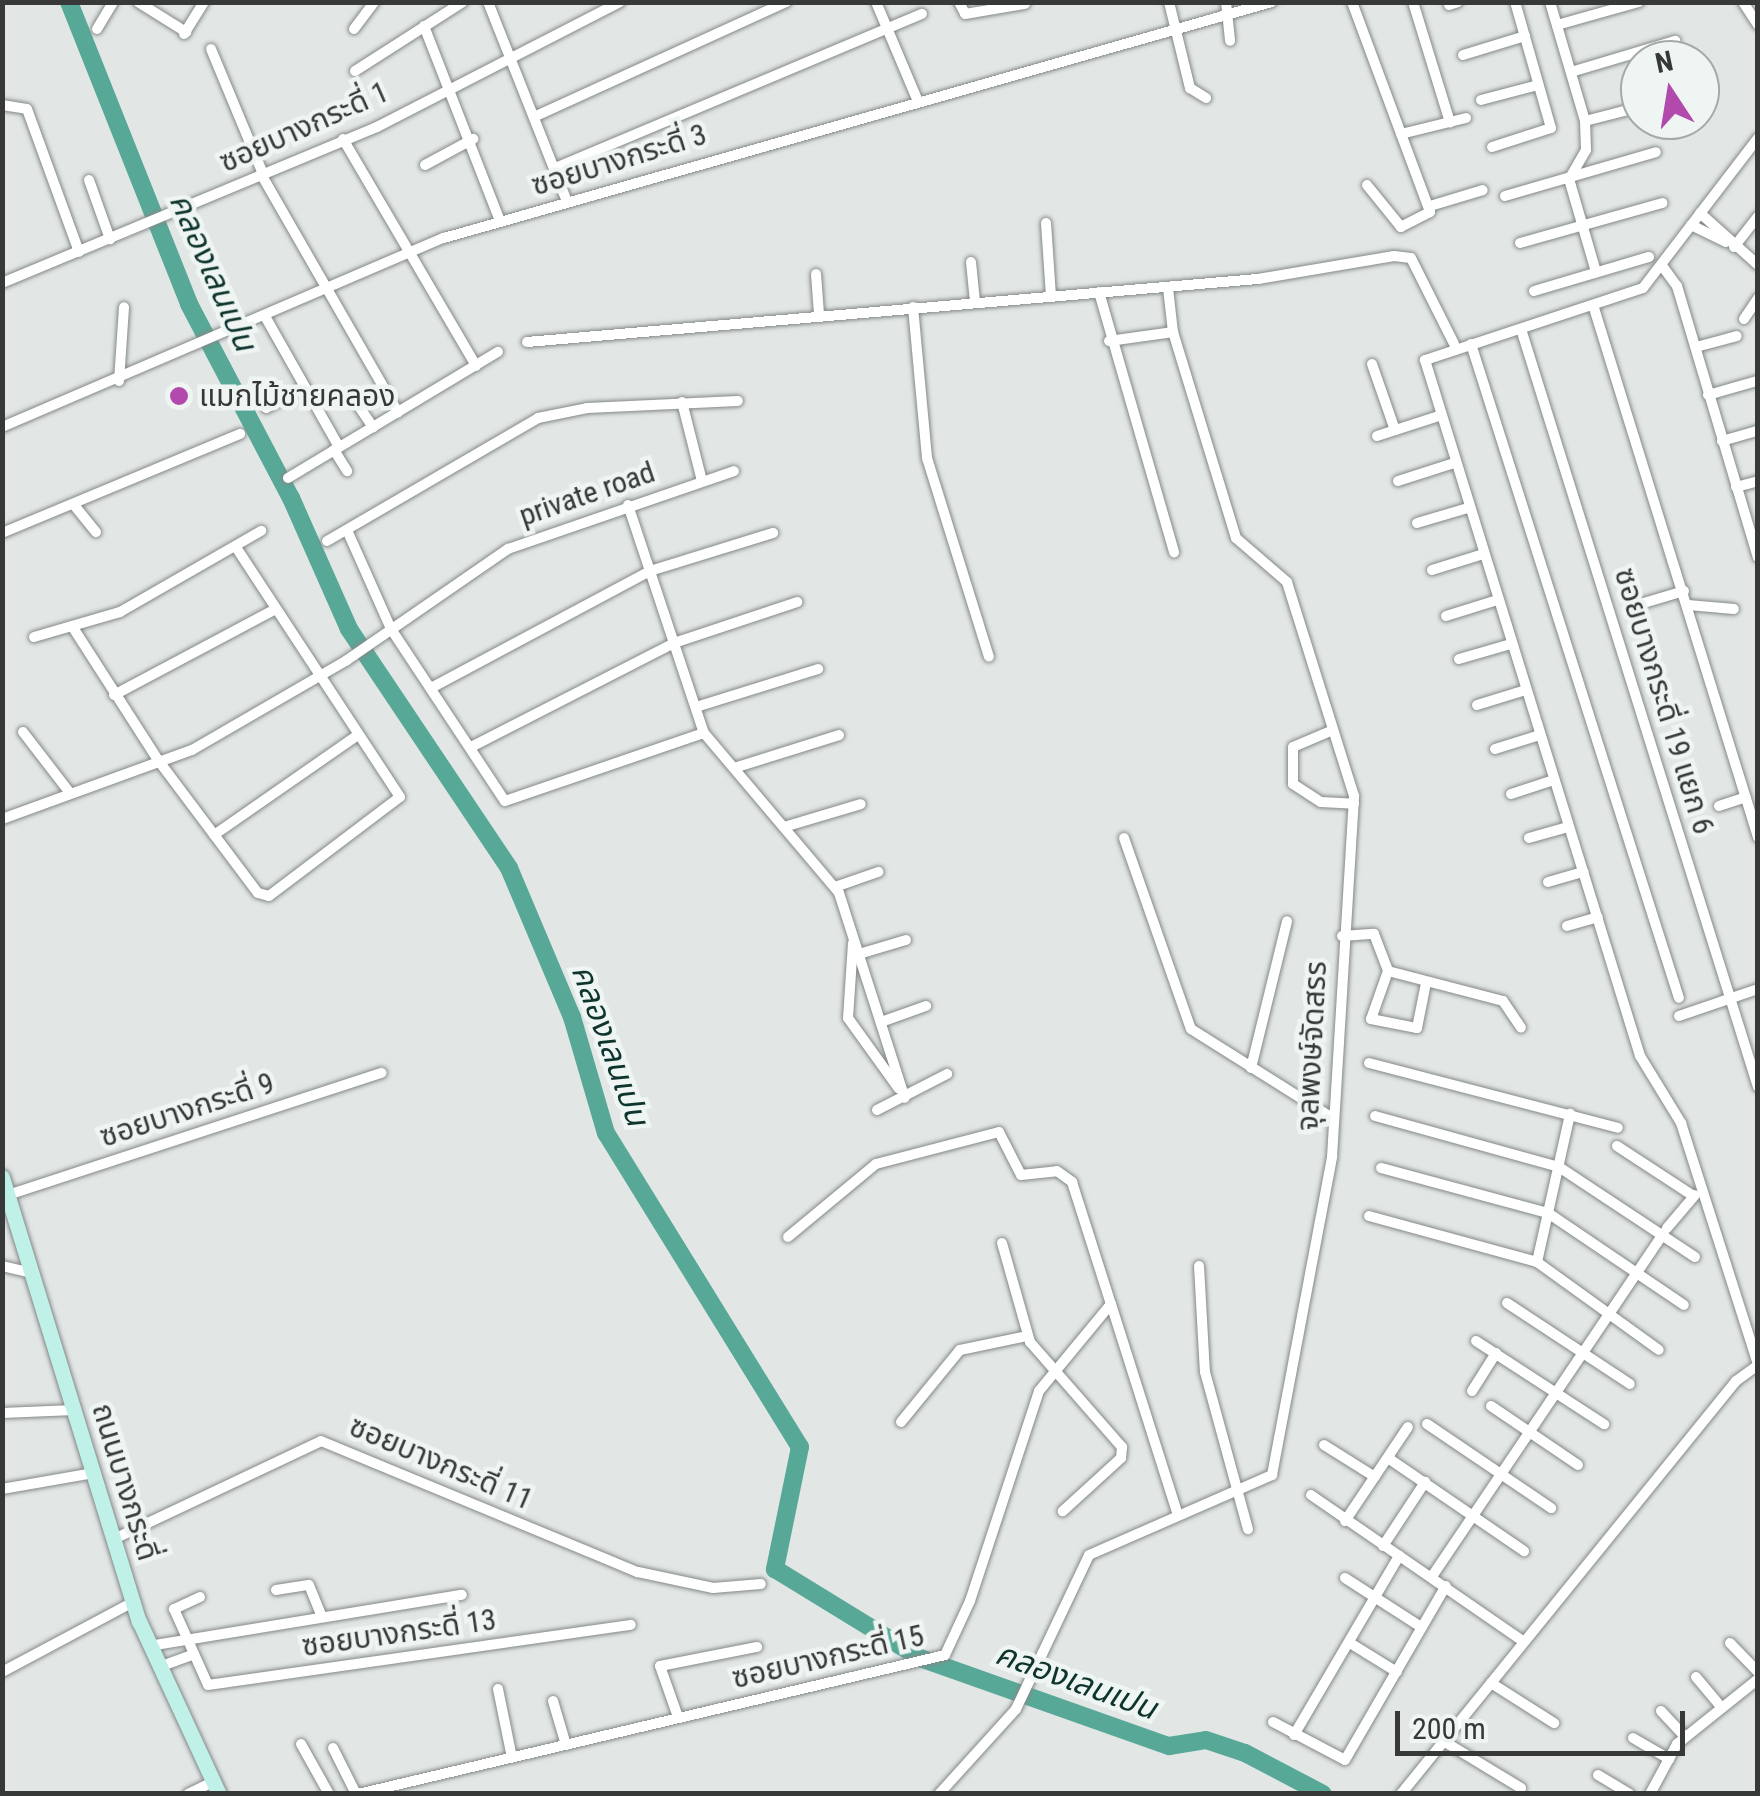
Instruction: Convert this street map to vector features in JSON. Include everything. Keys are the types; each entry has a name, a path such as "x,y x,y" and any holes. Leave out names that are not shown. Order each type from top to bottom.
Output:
{"street":[{"path":"97,28 113,2"},
{"path":"138,2 185,34 204,2"},
{"path":"354,29 374,2"},
{"path":"355,71 463,2"},
{"path":"488,2 567,202"},
{"name":"ซอยบางกระดี่ 1","path":"2,283 344,140 510,52 620,2"},
{"path":"536,116 786,2"},
{"path":"876,2 917,100"},
{"path":"959,2 964,14 1025,4"},
{"path":"1169,2 1170,25 1190,88 1206,98"},
{"name":"ซอยบางกระดี่ 3","path":"2,427 500,221 1226,6 1272,2"},
{"path":"1352,2 1430,206"},
{"path":"1413,2 1450,122"},
{"path":"1492,148 1550,130 1515,2"},
{"path":"1550,2 1585,121 1586,150 1569,179 1596,272"},
{"path":"1557,25 1639,2"},
{"path":"1743,2 1755,18"},
{"path":"1226,6 1230,41"},
{"path":"555,168 922,14"},
{"path":"424,26 473,139 500,221"},
{"path":"1463,55 1525,36"},
{"path":"211,48 262,174 398,412"},
{"path":"1571,72 1620,57"},
{"path":"1481,100 1538,85"},
{"path":"2,105 26,109 79,252"},
{"path":"1585,121 1620,112"},
{"path":"1401,134 1466,118"},
{"path":"1401,1794 1523,1641 1758,1364 1707,1192 1676,1113 1645,1070 1439,416 1425,360 1454,344 1472,344 1521,330 1594,308 1642,288 1758,138"},
{"path":"425,164 473,139"},
{"path":"344,140 476,366"},
{"path":"1505,196 1656,152"},
{"path":"89,180 110,238"},
{"path":"1367,185 1401,227 1430,206 1483,190"},
{"path":"1520,243 1662,203"},
{"path":"1700,213 1730,244 1758,265"},
{"path":"1730,244 1758,216"},
{"path":"1046,223 1051,296"},
{"path":"1691,226 1730,244"},
{"path":"527,342 819,314 1168,288 1402,256 1415,265 1454,344"},
{"path":"1534,291 1649,257"},
{"path":"970,262 975,302"},
{"path":"1662,267 1677,286 1736,487 1754,530 1758,557"},
{"path":"816,274 819,314"},
{"name":"จุลพงษ์จัดสรร","path":"938,1794 1016,1709 1084,1560 1236,1492 1275,1470 1334,1119 1342,936 1354,804 1282,572 1236,538 1173,332 1168,288"},
{"path":"1099,292 1109,341 1174,552"},
{"path":"1744,320 1758,298"},
{"path":"119,381 124,307"},
{"path":"913,307 927,458 990,656"},
{"name":"ซอยบางกระดี่ 19 แยก 6","path":"1594,308 1758,837"},
{"path":"266,318 348,471"},
{"name":"ซอยบางกระดี่ 19 แยก 6","path":"1521,330 1758,1087"},
{"path":"1109,341 1173,332"},
{"path":"1696,347 1736,336"},
{"path":"1472,344 1679,998"},
{"path":"288,478 498,352"},
{"path":"1372,364 1395,430"},
{"path":"1708,395 1757,381"},
{"path":"266,408 305,387"},
{"path":"326,541 538,418 682,402 738,401"},
{"path":"682,402 702,481"},
{"path":"358,405 373,427"},
{"path":"1377,436 1439,416"},
{"path":"1722,440 1758,431"},
{"path":"2,532 240,434"},
{"path":"1398,481 1454,463"},
{"name":"private road","path":"315,678 508,549 628,504 734,471"},
{"path":"1736,487 1758,480"},
{"path":"628,504 704,733 834,888 854,937 904,1093"},
{"path":"74,505 96,532"},
{"path":"1417,522 1468,508"},
{"path":"347,530 391,629 510,804 704,733"},
{"path":"34,637 120,612 261,531"},
{"path":"431,688 650,571 773,532"},
{"path":"72,626 158,760 258,893 270,896 398,800 358,735 315,678 236,547"},
{"path":"1432,570 1483,554"},
{"path":"1636,606 1684,590"},
{"path":"1446,616 1497,600"},
{"path":"471,747 674,644 798,602"},
{"path":"1688,605 1734,609"},
{"path":"114,695 274,610"},
{"path":"1459,659 1512,644"},
{"path":"696,708 818,668"},
{"path":"2,819 192,750 315,678"},
{"path":"1477,705 1526,690"},
{"path":"1333,730 1293,747 1293,784 1321,802 1354,804"},
{"path":"23,732 70,793"},
{"path":"214,834 358,735"},
{"path":"734,768 839,735"},
{"path":"1496,749 1540,735"},
{"path":"1512,794 1554,780"},
{"path":"1719,806 1746,797"},
{"path":"784,828 861,804"},
{"path":"1529,838 1568,826"},
{"path":"1124,838 1192,1028 1334,1119"},
{"path":"834,888 878,872"},
{"path":"1548,882 1584,872"},
{"path":"1567,926 1598,917"},
{"path":"1251,1068 1287,921"},
{"path":"1342,936 1374,934 1388,971 1371,1020 1418,1028 1426,983"},
{"path":"854,937 848,1018 904,1093"},
{"path":"859,954 906,940"},
{"path":"1388,971 1506,1002 1521,1028"},
{"path":"1679,1016 1758,989"},
{"path":"881,1022 926,1006"},
{"path":"1370,1063 1618,1128"},
{"name":"ซอยบางกระดี่ 9","path":"8,1195 382,1073"},
{"path":"877,1110 904,1093"},
{"path":"1537,1262 1570,1114"},
{"path":"1376,1116 1559,1167 1666,1231 1695,1257"},
{"path":"788,1237 876,1164 998,1132 1018,1172 1058,1171 1072,1182 1178,1515"},
{"path":"1618,1146 1692,1195"},
{"path":"1381,1168 1548,1213 1684,1305"},
{"name":"ถนนบางกระดี่","path":"2,1177 133,1602 158,1668 216,1788"},
{"path":"1433,1575 1666,1231 1692,1195 1707,1192"},
{"path":"1369,1216 1537,1262 1659,1350"},
{"path":"1002,1243 1027,1336 1117,1434 1123,1453 1063,1511"},
{"path":"2,1266 33,1273"},
{"path":"1199,1266 1204,1372 1248,1529"},
{"path":"1506,1303 1630,1384"},
{"name":"ซอยบางกระดี่ 15","path":"357,1794 938,1659 970,1601 1053,1367 1111,1304"},
{"path":"900,1422 960,1350 1027,1336"},
{"path":"1476,1341 1604,1424"},
{"path":"1472,1390 1496,1352"},
{"path":"1491,1406 1578,1465"},
{"path":"2,1413 74,1410"},
{"path":"1427,1424 1501,1470 1551,1508"},
{"path":"1346,1520 1408,1427"},
{"name":"ซอยบางกระดี่ 11","path":"114,1539 321,1440 638,1572 723,1589 761,1584"},
{"path":"1324,1445 1375,1477"},
{"path":"1388,1458 1524,1551"},
{"path":"2,1489 94,1473"},
{"path":"1383,1546 1424,1482"},
{"path":"1311,1495 1383,1546 1433,1575 1523,1641"},
{"path":"1294,1735 1399,1556"},
{"path":"1345,1578 1421,1627"},
{"path":"276,1590 309,1585 321,1614"},
{"path":"1272,1722 1345,1760 1446,1586"},
{"path":"149,1646 184,1635 462,1595"},
{"path":"184,1635 176,1602 200,1597"},
{"path":"2,1672 133,1602"},
{"name":"ซอยบางกระดี่ 13","path":"184,1635 203,1680 216,1685 631,1625"},
{"path":"1350,1643 1397,1672"},
{"path":"1650,1794 1685,1737 1758,1676 1730,1643"},
{"path":"678,1717 660,1666 757,1647"},
{"path":"158,1668 192,1655"},
{"path":"1696,1678 1721,1708"},
{"path":"1491,1683 1554,1723"},
{"path":"498,1689 512,1758"},
{"path":"553,1701 566,1746"},
{"path":"1661,1710 1685,1737"},
{"path":"1633,1738 1669,1759"},
{"path":"1445,1742 1521,1788"},
{"path":"301,1744 329,1794"},
{"path":"334,1748 357,1794"},
{"path":"1598,1776 1630,1794"},
{"path":"188,1794 216,1788"}],"waterway":[{"name":"คลองเลนเปน","path":"69,2 189,304 291,498 349,629 509,868 572,1017 606,1133 800,1447 775,1569 920,1658 1169,1746 1206,1740 1245,1753 1323,1794"}],"place":[{"name":"แมกไม้ชายคลอง","path":"179,396"}]}
